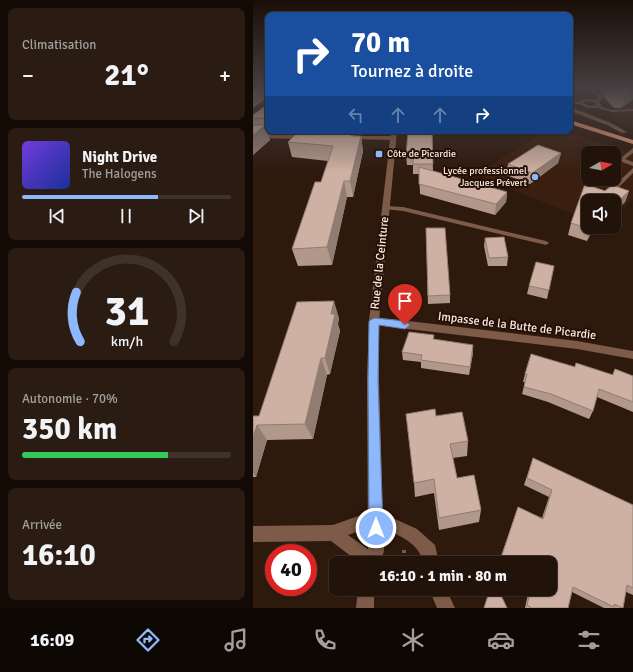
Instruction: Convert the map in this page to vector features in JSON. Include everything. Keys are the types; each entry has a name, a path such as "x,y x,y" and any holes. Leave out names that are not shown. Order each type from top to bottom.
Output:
{"main road":[{"path":"573,117 633,135"},
{"path":"573,123 633,142"}],"street":[{"path":"587,115 609,124 624,132"},
{"path":"340,137 393,134"},
{"name":"Rue de la Ceinture","path":"375,556 376,551 373,380 374,321 393,134"},
{"path":"253,136 318,137"},
{"name":"Impasse de la Butte de Picardie","path":"374,321 577,345 633,355"},
{"path":"253,534 333,533 375,517 412,534 429,551 430,556"},
{"path":"333,533 364,556"},
{"path":"365,608 366,596"},
{"path":"440,596 446,608"}],"lane":[{"path":"621,160 633,150"},
{"path":"621,160 633,164"},
{"path":"611,192 633,170"},
{"path":"386,208 403,209 545,243"}],"path":[{"path":"404,547 404,556"}],"shaded area":[{"path":"633,115 633,128 618,122 611,117"},
{"name":"Lycée professionnel Jacques Prévert","path":"541,134 573,134 611,146 581,146 581,186 621,186 621,149 633,153 633,199 621,211 621,194 581,194 581,218 477,174"}],"building":[{"path":"253,115 265,115 265,118 253,118"},
{"path":"253,125 265,125 253,135"},
{"path":"296,134 351,134 351,136 361,136 350,181 344,181 327,247 292,249 315,182 321,182 333,146 288,142"},
{"path":"408,134 432,134 433,164 413,164 413,155 406,155"},
{"path":"538,145 561,153 532,173 508,164"},
{"path":"419,167 507,192 496,204 419,184"},
{"path":"584,186 591,186 605,191 611,186 615,186 629,191 621,198 621,194 581,194"},
{"path":"581,195 581,226 571,223"},
{"path":"426,228 445,228 450,295 428,296"},
{"path":"504,237 508,257 489,258 485,238"},
{"path":"536,262 554,266 549,290 529,286"},
{"path":"334,301 331,314 335,314 325,358 321,358 305,424 257,425 253,437 253,416 259,416 297,302"},
{"path":"409,332 434,335 433,339 473,345 470,367 421,360 422,355 402,352"},
{"path":"531,354 575,367 576,363 613,375 615,369 633,376 633,402 599,389 593,411 551,394 524,387 527,374 525,374"},
{"path":"435,409 436,416 462,412 468,441 450,444 457,478 474,475 481,510 439,518 434,479 414,483 406,414"},
{"path":"533,458 633,505 633,588 627,585 623,608 614,604 614,607 573,587 568,608 532,608 527,605 529,596 557,596 557,556 502,556 518,507 543,519 552,490 527,478"},
{"path":"488,596 501,596 507,608 484,608"}],"place":[{"name":"Côte de Picardie","path":"379,154"},
{"name":"Lycée professionnel Jacques Prévert","path":"535,177"}],"route":[{"path":"376,528 373,380 374,321 405,325"}]}
